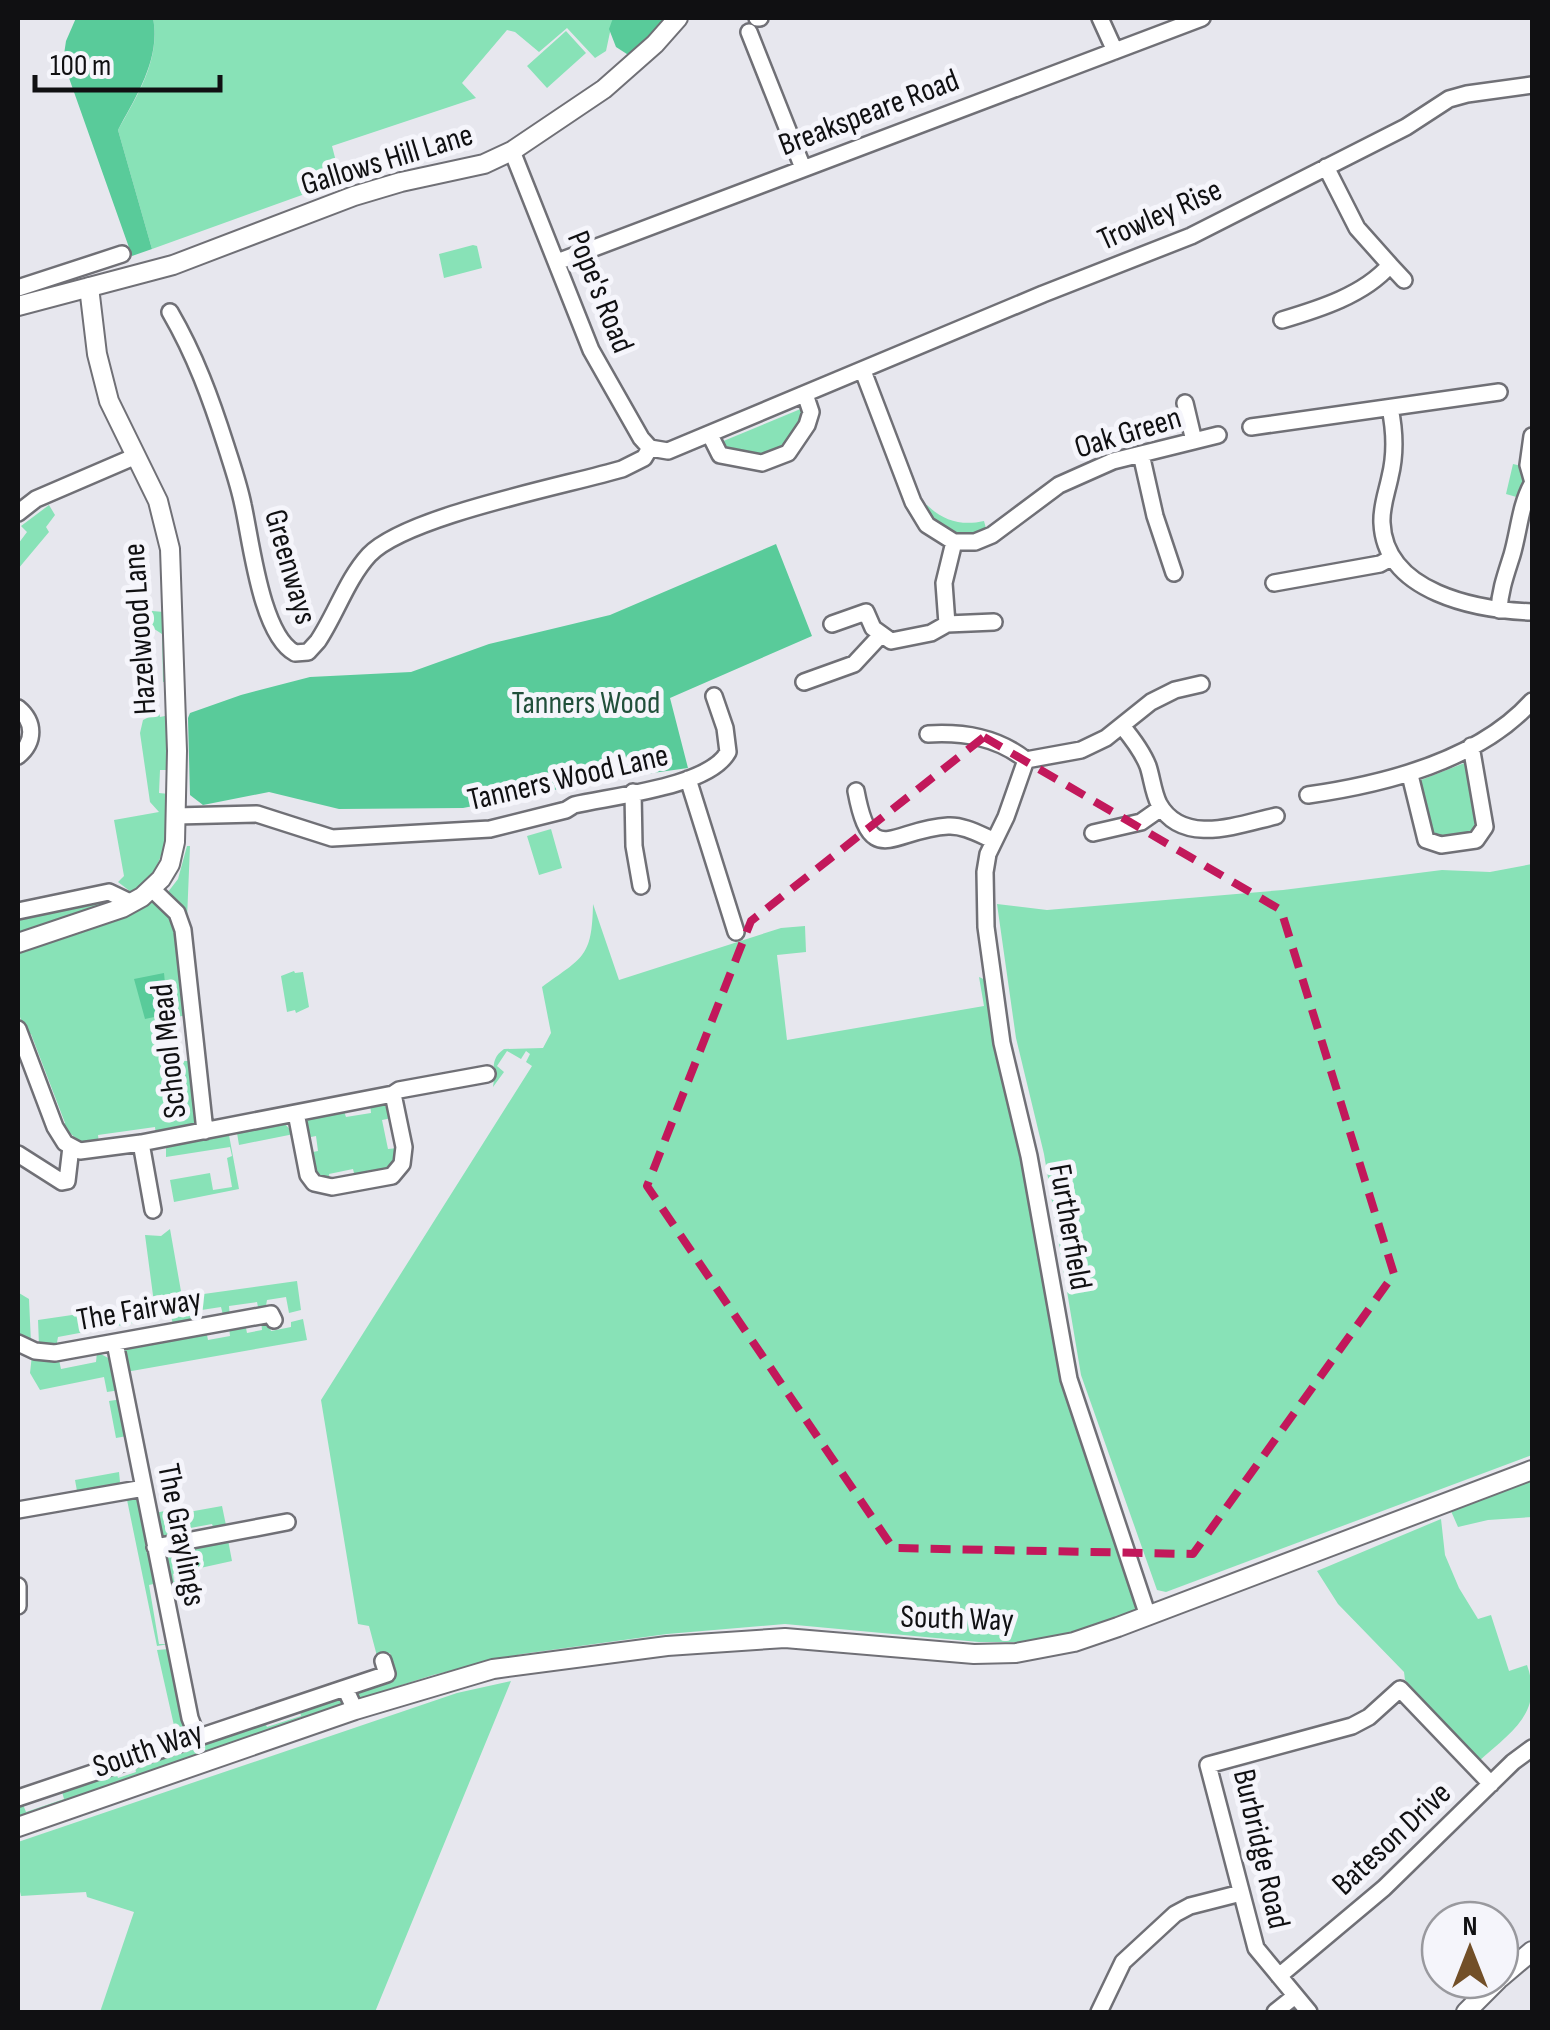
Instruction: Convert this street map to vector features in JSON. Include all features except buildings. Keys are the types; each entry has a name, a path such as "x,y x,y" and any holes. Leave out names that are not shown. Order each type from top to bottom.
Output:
{"street":[{"name":"Gallows Hill Lane","path":"18,306 215,252 354,196 484,164 512,151 604,90 678,18"},
{"path":"1100,18 1116,50"},
{"name":"Breakspeare Road","path":"557,262 1202,18"},
{"path":"755,22 802,168"},
{"name":"Trowley Rise","path":"650,448 668,451 710,435 1191,236 1406,127 1450,99 1532,86"},
{"name":"Pope's Road","path":"512,151 599,368 650,448"},
{"path":"1326,167 1357,228 1404,280"},
{"path":"18,288 122,254"},
{"path":"1282,320 1343,298 1372,282 1390,266"},
{"name":"Hazelwood Lane","path":"18,943 132,903 152,889 174,853 170,549 158,502 118,422 103,378 89,287"},
{"name":"Greenways","path":"170,312 204,379 227,448 270,614 284,645 295,653 308,652 318,641 361,565 385,541 434,521 622,469 644,458 650,448"},
{"path":"863,371 913,502 928,526 954,542 944,583 947,624"},
{"path":"1251,427 1499,392"},
{"path":"710,435 720,455 762,463 788,453 808,426 811,412 804,394"},
{"path":"1184,403 1194,441"},
{"path":"1390,408 1396,438 1382,524 1390,558 1454,602 1532,612"},
{"name":"Oak Green","path":"954,542 983,540 1059,485 1113,460 1218,435"},
{"path":"1499,610 1504,574 1532,482 1528,465 1532,436"},
{"path":"1141,454 1155,516 1174,573"},
{"path":"18,513 36,499 136,456"},
{"path":"1274,583 1372,565 1390,558"},
{"path":"832,624 866,612 880,636 891,640 931,632 947,624 994,622"},
{"path":"804,682 854,664 880,636"},
{"path":"829,674 835,690"},
{"path":"928,734 979,737 1026,760 1081,750 1122,726 1151,702 1201,684"},
{"name":"Tanners Wood Lane","path":"176,816 257,814 325,837 490,829 566,810 574,804 688,779 715,768 728,752 714,696"},
{"path":"1308,795 1410,774 1471,746 1520,715 1532,701"},
{"path":"18,708 28,718 32,734 18,756"},
{"path":"1122,726 1148,768 1161,808 1185,825 1206,830 1276,816"},
{"path":"1410,774 1426,840 1442,845 1476,840 1484,832 1485,820 1471,746"},
{"name":"Furtherfield","path":"1026,760 988,854 984,895 997,1011 1029,1156 1069,1378 1148,1616"},
{"path":"688,779 736,932"},
{"path":"856,791 862,822 867,833 876,838 888,839 946,826 992,840"},
{"path":"633,792 634,846 641,886"},
{"path":"1093,833 1140,822 1161,808"},
{"name":"School Mead","path":"71,1147 91,1151 205,1131 182,924 177,913 152,889"},
{"path":"18,911 109,892 132,903"},
{"path":"18,1029 55,1127 71,1147 67,1181 62,1182 18,1154"},
{"path":"205,1131 487,1074"},
{"path":"296,1113 308,1175 314,1183 332,1187 392,1176 402,1164 404,1148 393,1094"},
{"path":"142,1143 153,1210"},
{"name":"The Fairway","path":"18,1342 36,1352 55,1353 272,1313"},
{"name":"The Graylings","path":"116,1343 196,1736"},
{"name":"South Way","path":"18,1827 356,1710 492,1669 667,1646 785,1638 974,1654 1016,1653 1074,1642 1532,1470"},
{"path":"18,1510 144,1488"},
{"path":"155,1547 287,1522"},
{"path":"18,1586 18,1606"},
{"name":"South Way","path":"18,1798 386,1674 383,1661"},
{"path":"345,1688 356,1710"},
{"name":"Burbridge Road","path":"1278,1976 1256,1948 1208,1765 1352,1726 1369,1717 1400,1689 1492,1784"},
{"name":"Bateson Drive","path":"1278,1976 1384,1888 1532,1748"},
{"path":"1099,2012 1123,1962 1175,1914 1190,1906 1241,1893"},
{"path":"1278,1976 1309,2012"},
{"path":"1276,2012 1296,1996"}],"highlighted area":[{"path":"984,737 1281,910 1394,1274 1193,1554 893,1548 647,1186 751,921"}],"green space":[{"path":"76,18 153,18 155,33 150,62 118,130 152,249 132,256 63,61"},
{"path":"153,18 613,18 606,51 595,58 567,28 539,52 507,30 462,83 476,98 332,146 341,181 152,249 118,130 150,62 154,48"},
{"path":"613,18 670,18 630,56 616,47 609,29"},
{"path":"566,31 586,53 547,88 527,66"},
{"path":"477,246 482,268 444,278 439,254"},
{"path":"803,408 797,434 776,453 754,457 724,450 721,442"},
{"path":"1513,464 1526,467 1528,475 1520,498 1506,494"},
{"path":"49,505 55,515 46,527 49,532 18,569 18,544 27,532 21,526"},
{"path":"927,505 953,521 984,521 987,532 967,536 951,532 930,515 924,507"},
{"name":"Tanners Wood","path":"776,544 812,636 670,698 688,768 463,808 339,809 269,792 203,805 190,795 190,713 310,677 411,672 489,644 610,615"},
{"path":"140,610 164,612 169,681 163,682 162,634 145,623"},
{"path":"165,704 170,704 170,770 160,770 159,793 169,794 166,836 153,873 135,895 118,882 124,876 114,820 159,812 150,802 140,733 143,720 159,712 160,717 165,716"},
{"path":"1467,762 1477,832 1433,839 1421,780"},
{"path":"551,829 562,868 539,875 527,836"},
{"path":"187,846 187,919 168,892 178,879"},
{"path":"1532,864 1532,1455 1166,1592 1157,1590 1081,1375 1044,1154 1016,1038 997,904 1047,910 1283,890 1442,870 1490,872"},
{"path":"100,898 112,904 18,936 18,915 54,907 60,911 92,905"},
{"path":"154,901 173,924 182,954 188,1015 176,1017 181,1061 193,1061 197,1119 192,1127 156,1136 155,1127 98,1135 99,1144 82,1143 61,1126 65,1123 31,1034 26,1035 18,1011 18,953 128,915"},
{"path":"593,904 619,980 781,928 805,926 806,952 777,955 787,1040 984,1006 979,977 988,981 1025,1157 1064,1381 1137,1602 1134,1611 1073,1632 1024,1642 979,1642 785,1624 667,1634 522,1654 433,1675 358,1699 358,1688 396,1676 390,1653 377,1656 369,1626 358,1624 321,1400 532,1066 526,1062 530,1054 526,1051 521,1059 507,1051 497,1066 504,1072 493,1087 496,1058 504,1049 543,1048 551,1033 542,987 576,962 587,946"},
{"path":"303,972 309,1007 296,1013 287,1012 281,976"},
{"path":"164,973 168,1014 145,1019 134,979"},
{"path":"379,1102 392,1118 382,1120 388,1149 398,1148 397,1160 389,1170 355,1177 353,1169 329,1174 330,1182 311,1172 308,1153 318,1151 316,1136 306,1138 306,1117 343,1108 346,1117 371,1113 370,1103"},
{"path":"285,1124 294,1134 239,1145 237,1133"},
{"path":"229,1135 239,1189 174,1202 170,1180 210,1173 213,1190 232,1187 227,1158 232,1156 230,1147 166,1157 166,1146"},
{"path":"170,1229 182,1297 297,1281 301,1310 289,1313 286,1297 267,1300 265,1311 259,1312 257,1302 229,1306 230,1318 224,1319 221,1307 195,1311 197,1324 174,1328 171,1316 156,1318 145,1235 161,1236"},
{"path":"19,1293 29,1299 31,1343 18,1335"},
{"path":"147,1304 149,1320 58,1337 56,1348 39,1345 38,1320"},
{"path":"303,1319 307,1340 126,1372 124,1352 129,1345 206,1330 208,1340 230,1336 229,1326 245,1323 247,1333 262,1330 261,1320 268,1322 271,1331 291,1327 291,1322"},
{"path":"97,1352 112,1360 120,1390 107,1392 104,1377 40,1390 30,1373 32,1355 59,1360 61,1369 96,1362"},
{"path":"122,1399 127,1436 116,1438 109,1401"},
{"path":"119,1472 117,1484 77,1491 75,1480"},
{"path":"1532,1480 1532,1517 1458,1527 1451,1511"},
{"path":"126,1495 140,1498 158,1583 149,1585 159,1644 169,1644 157,1646"},
{"path":"222,1506 227,1530 215,1532 212,1524 185,1529 186,1537 160,1534 156,1513 164,1511 166,1516"},
{"path":"1441,1519 1445,1555 1459,1588 1478,1619 1491,1615 1509,1671 1527,1665 1531,1682 1528,1709 1521,1720 1479,1761 1405,1680 1404,1672 1338,1604 1317,1571"},
{"path":"228,1540 232,1561 173,1574 174,1581 179,1582 170,1584 165,1559 169,1552"},
{"path":"169,1649 184,1726 175,1730 157,1650"},
{"path":"511,1681 375,2012 100,2012 134,1912 87,1897 86,1892 21,1896 18,1842 457,1693"},
{"path":"340,1696 342,1708 18,1821 18,1804 22,1802 26,1812 64,1799 61,1788 115,1770 118,1778 136,1772 134,1764 263,1719 267,1727 301,1716 299,1707"}]}
